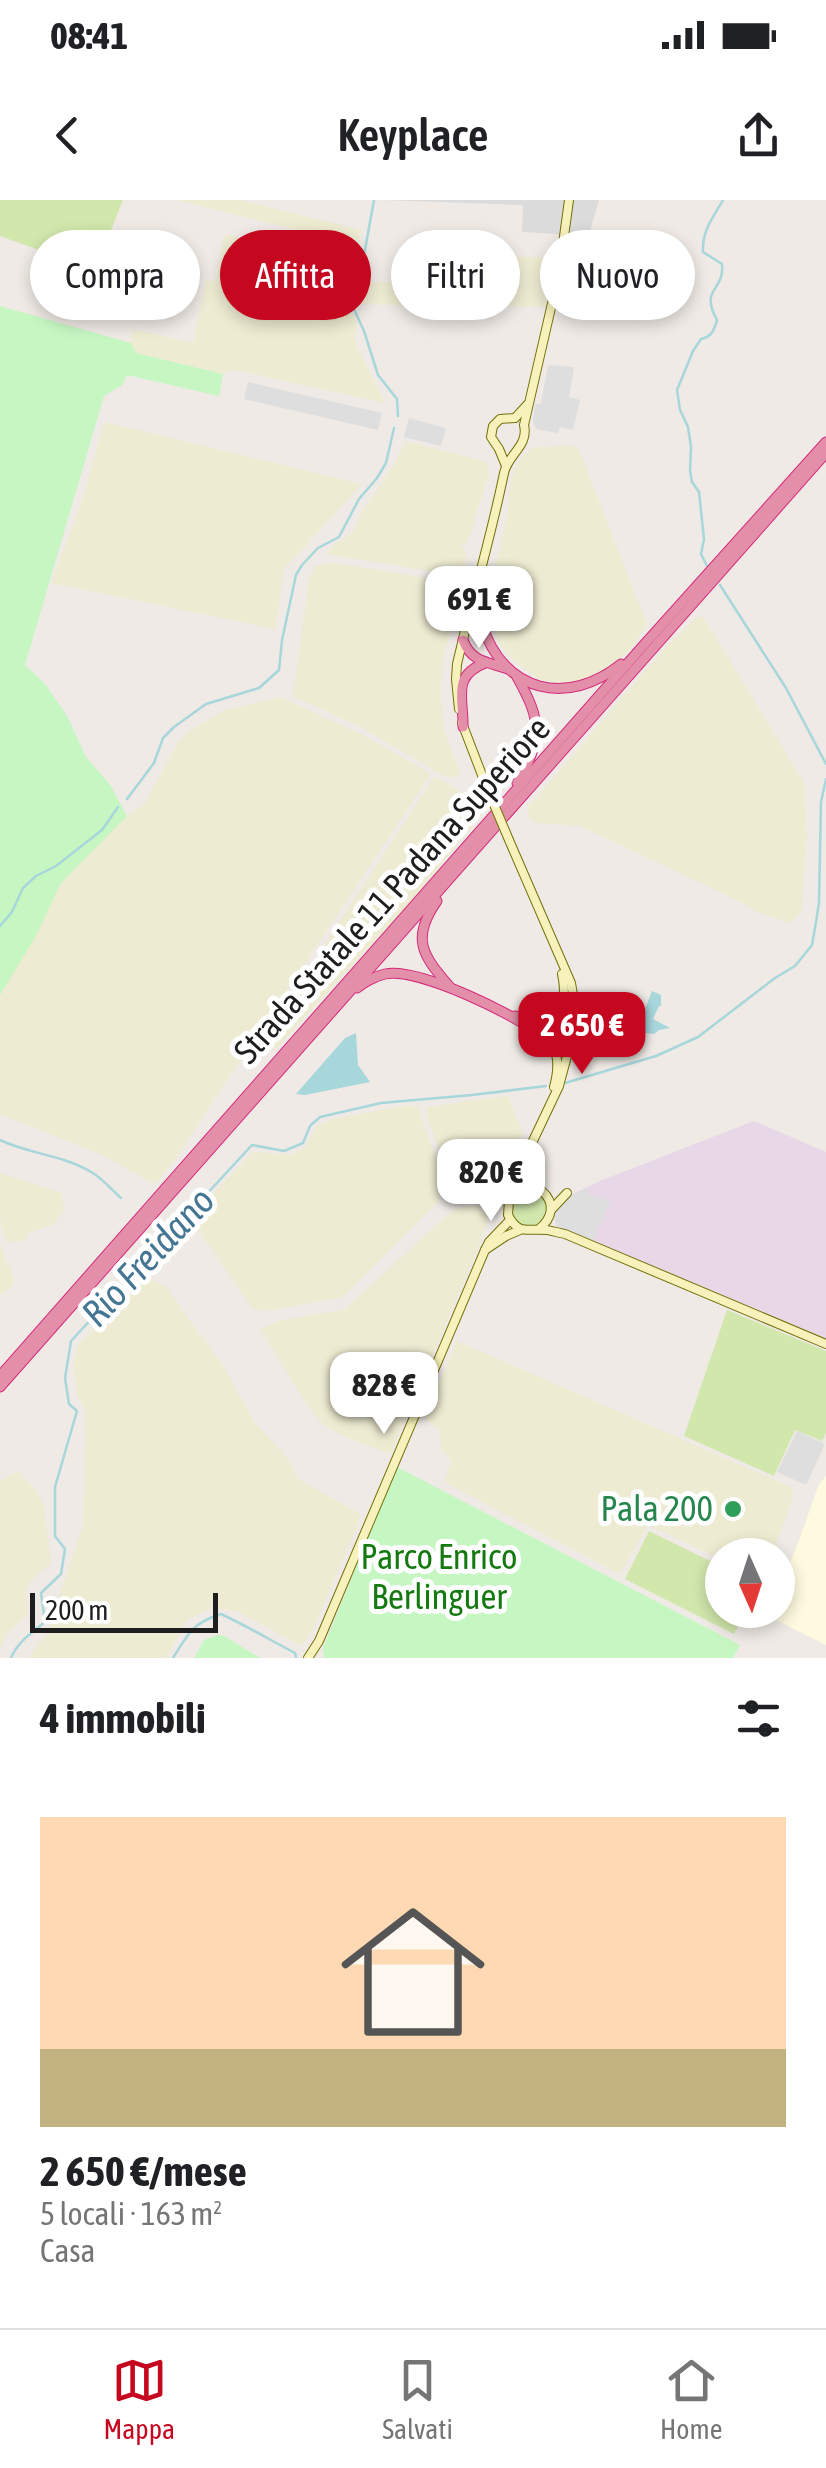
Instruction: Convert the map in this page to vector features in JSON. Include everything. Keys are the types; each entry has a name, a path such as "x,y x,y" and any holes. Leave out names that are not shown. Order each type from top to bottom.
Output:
{"highway":[{"name":"Strada Statale 11 Padana Superiore","path":"0,1386 506,800 826,442"},
{"name":"Strada Statale 11 Padana Superiore","path":"28,1349 826,453"},
{"path":"479,577 482,626 531,700 535,713 535,746 506,800"},
{"path":"462,640 470,654 485,663 548,688 564,690 598,681 642,646"},
{"path":"463,727 462,682 471,670 485,663"},
{"path":"452,989 427,961 421,936 428,913 465,861"},
{"path":"333,1010 363,984 386,974 411,974 508,1015 548,1042"},
{"path":"508,1015 532,1018 552,1014"},
{"name":"Strada Statale 11 Padana Superiore","path":"0,1376 12,1368"}],"street":[{"path":"521,1189 521,1168 579,1030 571,983 463,727 456,678 506,466 526,435 528,404 560,273 569,200"},
{"path":"506,466 491,437 493,426 500,419 515,418 528,404"},
{"path":"515,418 524,426"},
{"path":"500,449 516,450"},
{"path":"552,1097 558,1068 543,1027 565,990 560,961"},
{"path":"552,1014 565,1012 576,1020"},
{"path":"548,1042 570,1045"},
{"path":"526,1158 526,1172 536,1188 546,1195 567,1193 537,1230"},
{"path":"522,1230 510,1220 510,1200 521,1189 536,1188"},
{"path":"546,1195 550,1214 565,1234"},
{"path":"308,1658 319,1641 489,1242 510,1220"},
{"path":"486,1250 522,1230 565,1234 826,1344"},
{"path":"316,1658 319,1641"}],"shaded area":[{"path":"177,200 241,200 361,230 298,230"},
{"path":"382,200 599,200 590,230 522,232 523,205"},
{"path":"520,257 540,257 540,307 520,307"},
{"path":"220,258 220,320 356,320 355,338 360,353 385,403 239,371 223,374 136,353 131,343 132,329 193,343 206,280 216,281"},
{"path":"371,282 391,282 391,305 371,304"},
{"path":"548,365 574,367 569,397 580,400 573,430 560,427 558,433 536,429 533,422 535,404 541,404"},
{"path":"248,382 382,413 378,430 244,399"},
{"path":"409,418 446,428 441,446 404,437"},
{"path":"104,422 362,484 284,569 275,629 51,583 83,499"},
{"path":"405,441 488,465 489,474 469,538 460,546 467,553 462,576 326,554 352,533"},
{"path":"573,446 579,450 647,624 629,651 601,674 577,682 557,683 538,679 500,645 489,621 488,600 507,517 509,490 519,460 538,447"},
{"path":"333,563 415,576 464,589 444,653 440,688 444,729 460,773 456,778 442,775 363,728 293,696 309,579 315,566"},
{"path":"699,615 804,783 807,837 801,912 790,923 757,912 580,826 536,823 528,816 528,807 665,648"},
{"path":"280,697 363,735 430,775 155,1184 98,1153 0,1114 0,995 60,884 127,816 145,803 178,742 225,710"},
{"path":"434,777 473,802 479,818 418,893 276,1049 269,1034 276,1020"},
{"path":"508,1096 523,1135 514,1144 498,1149 484,1164 458,1176 449,1173 426,1107"},
{"path":"409,1105 419,1108 446,1178 438,1182 437,1203 343,1297 274,1310 252,1308 190,1218 253,1152 292,1155 305,1147 317,1126 333,1119"},
{"path":"754,1121 826,1152 826,1338 557,1227 554,1218 568,1196"},
{"path":"0,1173 62,1193 64,1210 54,1224 29,1233 25,1241 6,1242 0,1220"},
{"path":"586,1188 589,1194 610,1201 593,1242 557,1227 554,1218 554,1210 568,1196"},
{"path":"490,1206 479,1246 390,1454 323,1425 260,1329 282,1320 344,1310 460,1207"},
{"path":"0,1245 14,1278 11,1288 0,1295"},
{"path":"147,1277 166,1287 225,1369 255,1423 290,1461 297,1478 360,1514 312,1632 301,1646 237,1611 212,1608 188,1619 166,1658 30,1658 47,1634 83,1525 86,1411 78,1397 73,1363 78,1345"},
{"path":"457,1341 793,1488 793,1497 778,1538 705,1538 705,1552 648,1525 620,1574 444,1482 451,1459 442,1451 439,1430 425,1419"},
{"path":"797,1431 825,1444 806,1485 777,1472"},
{"path":"18,1471 44,1505 51,1563 31,1581 26,1591 28,1614 10,1630 0,1651 0,1481"},
{"path":"826,1476 826,1645 792,1628 795,1550 819,1484"}],"green space":[{"path":"0,200 123,200 111,230 30,230 30,247 0,236"},
{"path":"0,306 30,314 30,320 50,320 131,343 136,353 223,374 219,396 127,375 122,385 104,396 25,665 45,684 67,716 86,757 111,786 127,816 60,884 37,934 0,995"},
{"path":"529,1192 541,1197 546,1209 541,1221 529,1226 517,1221 512,1209 517,1197"},
{"path":"727,1310 826,1351 826,1433 822,1441 795,1430 774,1476 684,1436"},
{"name":"Parco Enrico Berlinguer","path":"397,1467 740,1645 733,1658 324,1658 323,1648"},
{"path":"649,1531 705,1559 705,1619 625,1579"},
{"path":"217,1635 260,1658 194,1658 204,1640"}],"water":[{"path":"652,991 661,995 661,1006 653,1019 670,1028 645,1033 639,1039 643,1031 641,1019"},
{"path":"356,1033 358,1065 370,1082 296,1094 345,1038"}],"waterway":[{"path":"374,200 363,261 353,273 350,286 351,303 378,375 397,399 398,416"},
{"name":"Rio Freidano","path":"707,566 701,554 704,539 699,492 690,471 688,427 677,390 693,351 712,332 717,320 711,295 720,280 722,264 703,252 703,244 723,200"},
{"path":"127,799 154,763 163,738 174,727 206,704 259,688 279,670 296,575 318,548 339,537 359,499 386,463 394,428"},
{"name":"Rio Freidano","path":"720,585 786,688 826,764"},
{"name":"Rio Freidano","path":"565,1083 656,1056 698,1037 795,966 812,945 815,928 821,802 826,779"},
{"path":"0,926 12,912 23,888 102,830 118,807"},
{"name":"Rio Freidano","path":"11,1658 21,1643 45,1622 41,1593 61,1574 65,1549 55,1536 55,1487 77,1411 69,1404 65,1378 71,1341 252,1145 284,1151 303,1143 310,1126 320,1117 381,1103 546,1086"},
{"path":"0,1140 80,1166 99,1177 121,1198"},
{"path":"156,1229 166,1236"},
{"path":"173,1658 192,1630 221,1614 296,1657"}],"place":[{"name":"Pala 200","path":"733,1509"}]}
